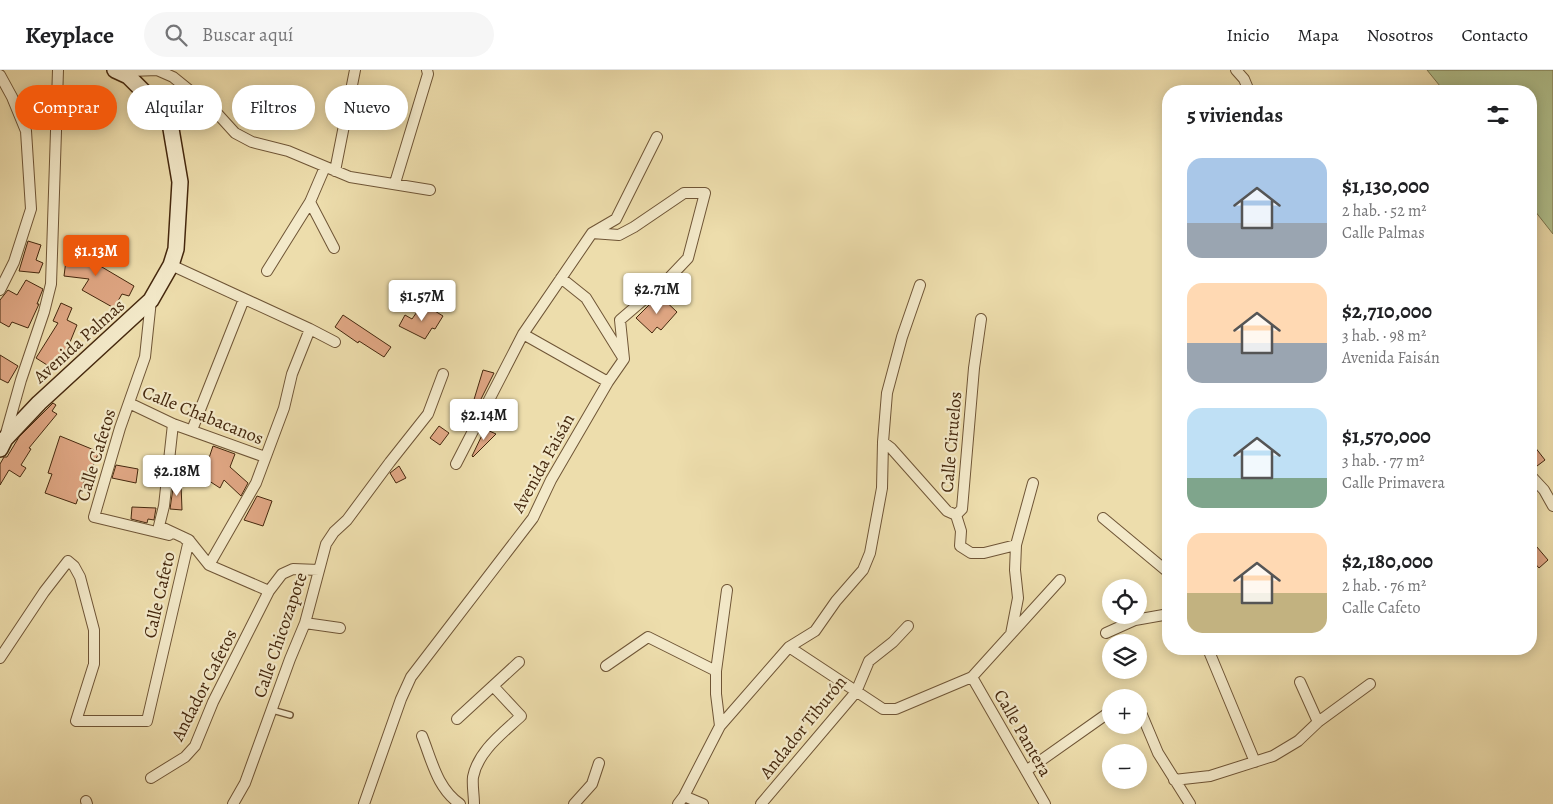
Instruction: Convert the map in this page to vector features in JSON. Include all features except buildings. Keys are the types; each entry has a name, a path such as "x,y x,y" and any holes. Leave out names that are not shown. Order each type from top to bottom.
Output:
{"main road":[{"name":"Avenida Palmas","path":"2,444 39,403 152,300 171,265 176,249 180,182 170,123 156,104 127,72"}],"street":[{"path":"2,444 44,312 51,284 58,70"},
{"path":"127,72 157,70 173,77 215,112 235,133 252,142 288,151 350,177 430,190"},
{"path":"335,171 355,70"},
{"path":"395,183 428,74 427,70"},
{"path":"1236,70 1246,85"},
{"path":"0,75 12,97 26,131 31,209 14,262 0,290"},
{"path":"456,464 523,334 592,233 616,219 657,137"},
{"path":"267,271 310,202 325,167"},
{"path":"592,233 619,235 684,193 705,193 688,258 620,320 624,359"},
{"path":"310,202 334,248"},
{"path":"171,265 335,342"},
{"path":"561,278 586,298 624,359"},
{"path":"703,804 681,800 720,726 790,647 815,631 836,601 863,570 870,553 882,488 886,393 902,337 920,285"},
{"path":"192,430 244,299"},
{"name":"Calle Cafetos","path":"152,300 145,357 129,402 94,517 189,540"},
{"name":"Calle Ciruelos","path":"956,515 962,509 974,368 981,319"},
{"path":"209,565 256,483 284,408 292,374 310,329"},
{"path":"523,334 608,382"},
{"name":"Avenida Faisán","path":"364,804 410,677 533,518 551,480 608,382 624,359"},
{"name":"Calle Chicozapote","path":"233,804 245,783 305,623 326,544 334,532 347,520 428,414 443,374"},
{"name":"Calle Chabacanos","path":"129,402 173,424 265,458"},
{"name":"Calle Cafeto","path":"0,658 44,592 68,562 74,566 80,577 94,630 94,664 76,721 147,721 189,540 159,526 164,506 173,424"},
{"path":"883,442 892,448 947,512 956,515 961,531 960,546 971,553 984,553 1016,545"},
{"path":"1537,482 1544,490 1553,506"},
{"path":"1011,634 1018,598 1015,570 1016,545 1033,483"},
{"path":"1103,518 1162,567"},
{"path":"189,540 209,565 269,591"},
{"name":"Andador Cafetos","path":"151,778 185,757 195,746 213,702 269,591 282,574 293,569 319,570"},
{"path":"790,647 883,709 896,709 972,677 1060,580"},
{"path":"720,726 716,694 716,671 727,590"},
{"path":"1106,633 1135,620 1162,615"},
{"path":"305,623 340,628"},
{"name":"Andador Tiburón","path":"762,804 856,692 869,661 893,642 908,626"},
{"path":"606,666 648,638 716,671"},
{"path":"1210,655 1255,762"},
{"path":"457,719 519,662"},
{"name":"Calle Pantera","path":"972,677 1046,804"},
{"path":"1300,682 1318,722"},
{"path":"1174,780 1210,776 1273,756 1298,741 1318,722 1370,684"},
{"path":"474,804 473,778 477,765 486,751 521,716 494,687"},
{"path":"1026,770 1102,718"},
{"path":"1147,727 1158,753 1190,804"},
{"path":"422,736 441,786 460,804"},
{"path":"574,804 592,784 600,763"}],"lane":[{"path":"271,710 290,715"}],"green space":[{"path":"1427,70 1553,70 1553,234 1537,214 1537,85 1439,85"}]}
